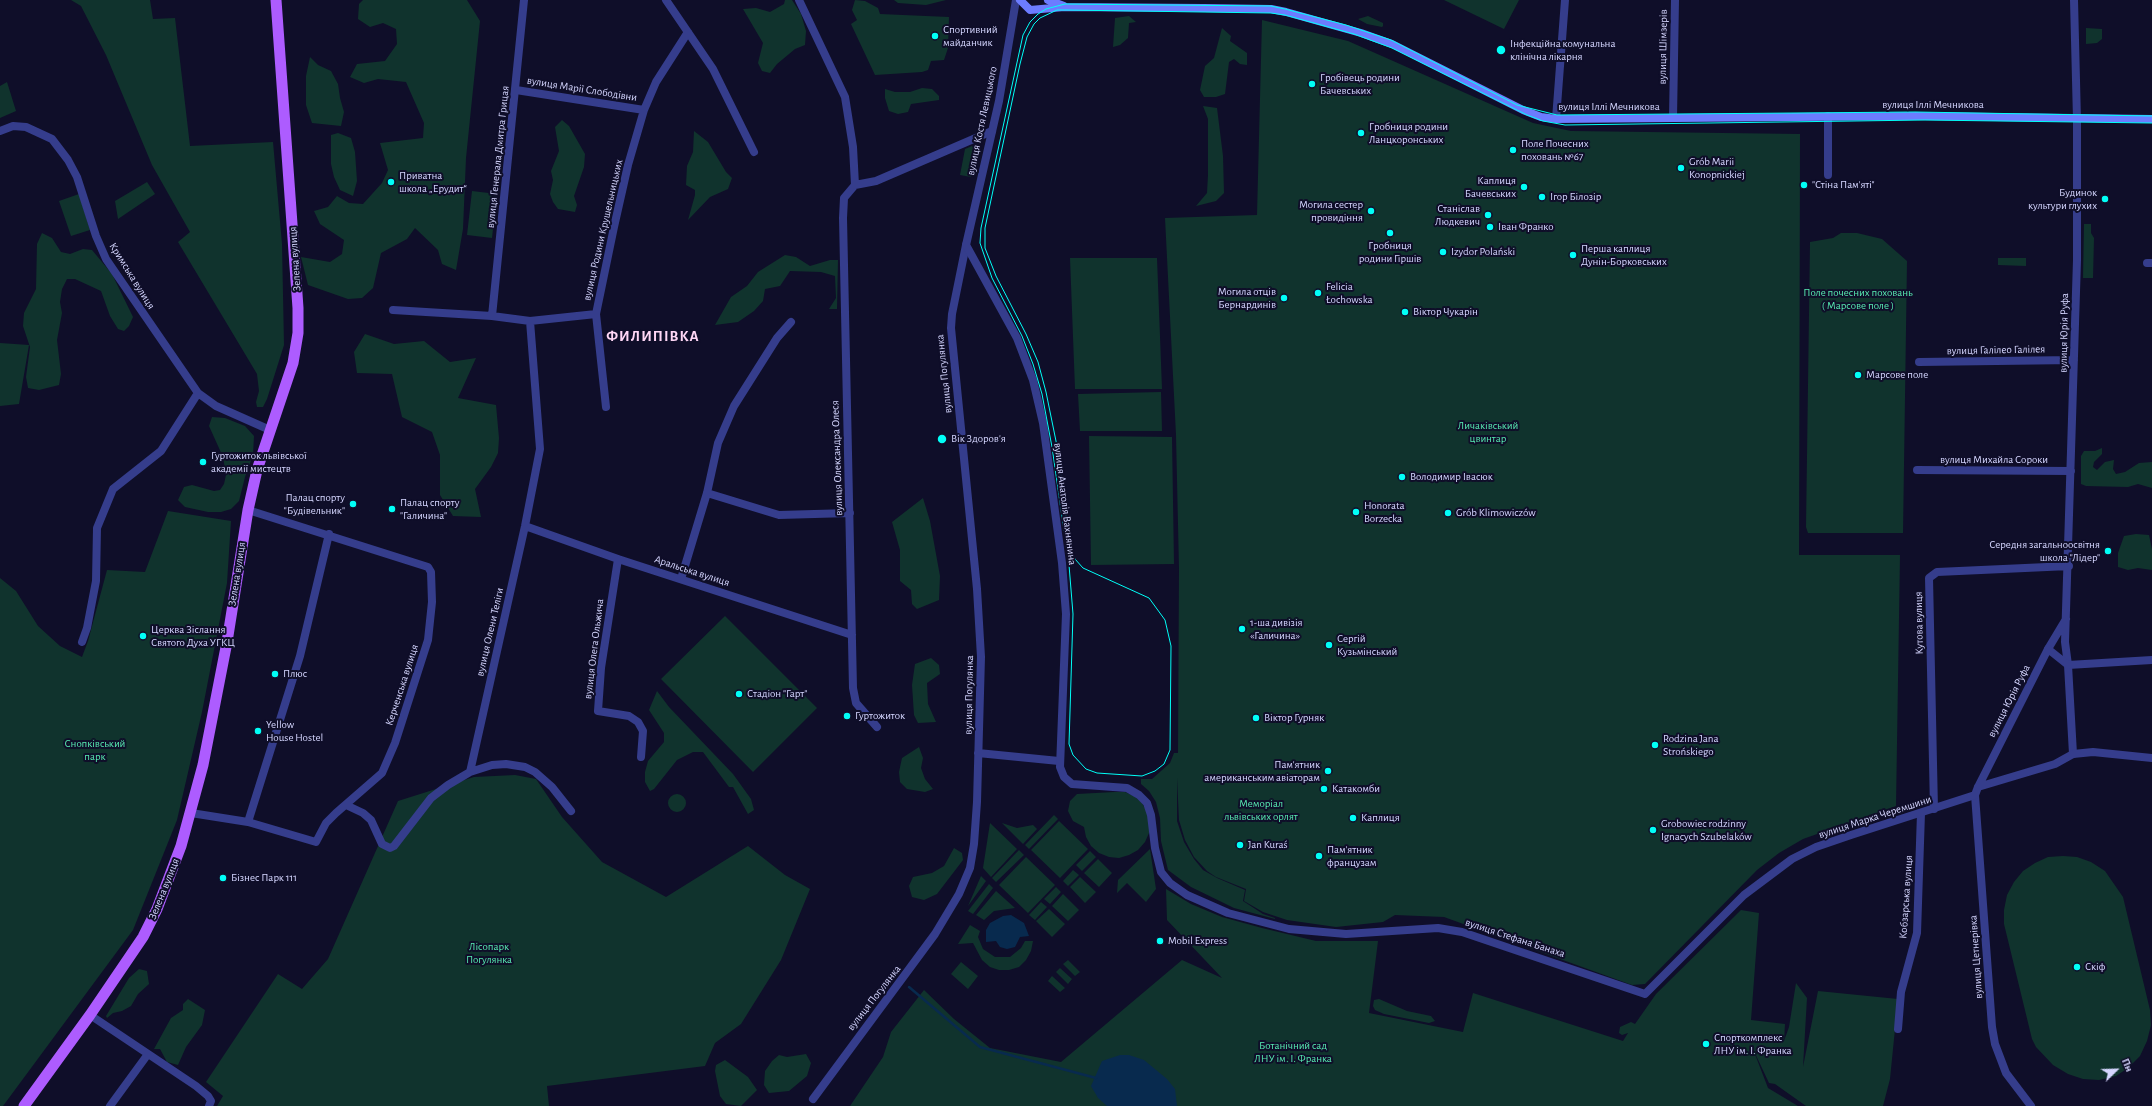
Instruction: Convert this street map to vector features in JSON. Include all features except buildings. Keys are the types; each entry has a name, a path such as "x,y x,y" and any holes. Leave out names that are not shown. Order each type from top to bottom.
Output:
{"main road":[{"name":"Зелена вулиця","path":"24,1106 90,1015 143,937 170,879 191,813 209,735 227,642 248,510 257,470 293,363 298,333 298,300 276,0"},
{"name":"вулиця Іллі Мечникова","path":"1020,0 1030,10 1064,7 1264,9 1286,12 1361,33 1392,44 1523,110 1541,117 1556,119 1828,116 2152,120"},
{"name":"вулиця Іллі Мечникова","path":"1048,0 1064,7"}],"street":[{"name":"вулиця Генерала Дмитра Грицая","path":"492,316 524,0"},
{"path":"666,0 713,69 754,152"},
{"path":"799,0 845,97 853,147 855,185 876,181 992,132"},
{"name":"вулиця Костя Левицького","path":"966,245 992,132 1014,23 1016,0"},
{"path":"1556,119 1566,0"},
{"name":"вулиця Шімзерів","path":"1673,118 1675,0"},
{"name":"вулиця Юрія Руфа","path":"2073,754 2068,665 2065,642 2069,566 2074,360 2077,118 2074,0"},
{"name":"вулиця Родини Крушельницьких","path":"393,310 492,316 530,321 596,314 628,165 644,110 656,82 688,32"},
{"name":"вулиця Марії Слободівни","path":"516,90 644,110"},
{"path":"1828,116 1828,175"},
{"name":"Кримська вулиця","path":"0,131 13,126 26,127 52,139 60,148 77,178 96,236 106,259 198,393 216,406 270,430"},
{"name":"вулиця Олександра Олеся","path":"855,185 844,198 843,205 852,635 856,703 877,727"},
{"name":"вулиця Погулянка","path":"813,1099 931,939 959,894 970,868 974,844 981,658 977,597 950,328 966,245"},
{"name":"вулиця Анатолія Вахнянина","path":"966,245 1017,338 1033,380 1043,423 1062,563 1066,614 1059,761 1061,772 1067,782"},
{"path":"596,314 606,407"},
{"name":"вулиця Олени Теліги","path":"470,772 525,526 540,449 530,321"},
{"path":"681,579 706,493 718,443 734,406 777,338 791,322"},
{"name":"вулиця Галілео Галілея","path":"1919,362 2074,360"},
{"path":"82,642 87,628 96,581 97,528 113,489 161,451 198,393"},
{"name":"вулиця Михайла Сороки","path":"1917,470 2071,471"},
{"path":"706,493 779,515 850,513"},
{"name":"Керченська вулиця","path":"191,813 248,822 316,842 326,824 354,795 382,773 395,743 428,640 432,602 431,572 426,565 248,510"},
{"name":"Аральська вулиця","path":"525,526 618,559 852,635"},
{"path":"248,822 300,656 329,534"},
{"name":"вулиця Олега Ольжича","path":"618,559 601,668 598,711 630,716 638,722 643,731 641,757"},
{"name":"Кутова вулиця","path":"1934,809 1929,578 1937,572 2069,566"},
{"name":"вулиця Юрія Руфа","path":"1978,786 2048,648 2066,618"},
{"path":"2048,648 2068,665 2152,660"},
{"path":"1975,795 1978,786 2055,764 2073,754 2093,752 2152,758"},
{"path":"978,753 1059,761"},
{"path":"346,805 363,813 371,820 382,844 390,848 394,846 431,798 470,772 492,765 506,764 525,767 536,772 552,787 571,811"},
{"name":"вулиця Стефана Банаха","path":"1067,782 1077,785 1127,788 1139,795 1147,803 1151,815 1156,856 1165,878 1187,894 1228,913 1290,929 1346,934 1438,928 1462,932 1646,994"},
{"name":"вулиця Марка Черемшини","path":"1646,994 1744,895 1792,858 1816,847 1975,795"},
{"name":"вулиця Цетнерівка","path":"1975,795 1992,1027 1995,1044 2006,1073 2031,1106"},
{"name":"Кобзарська вулиця","path":"1898,1029 1901,992 1917,933 1921,813"},
{"path":"90,1015 208,1096 211,1101 210,1106"},
{"path":"110,1106 148,1054"}],"green space":[{"path":"71,0 150,0 153,19 175,18 190,146 273,142 282,244 284,345 267,399 263,407 257,407 256,402 259,391 257,374 178,242 190,232 152,165 106,55 81,6"},
{"path":"363,0 467,0 480,21 466,158 463,229 456,270 442,264 438,250 415,228 407,239 381,253 373,288 362,298 348,299 308,285 301,257 330,262 342,254 344,240 320,224 314,211 328,207 337,196 349,203 363,204 382,183 388,170 380,143 423,138 424,123 406,82 378,79 364,83 350,77 357,64 385,61 397,44 396,29 383,23 370,27 358,19 359,4"},
{"path":"785,0 792,0 801,14 806,31 805,45 795,49 777,64 770,73 762,71 758,63 763,43 743,9 756,8 770,12 784,4"},
{"path":"855,0 865,1 878,8 880,14 949,17 948,48 944,60 931,61 928,70 922,72 875,75 851,24 857,20 852,10"},
{"path":"894,0 946,0 926,5 898,3"},
{"path":"1444,0 1519,0 1504,29"},
{"path":"1129,16 1136,22 1129,23 1128,38 1120,45 1113,47 1115,18"},
{"path":"1368,16 1383,23 1383,26 1367,24 1358,19"},
{"name":"Личаківський цвинтар","path":"1262,20 1348,41 1533,123 1571,131 1800,134 1799,555 1900,555 1896,806 1803,839 1779,853 1757,870 1645,984 1632,985 1444,917 1395,915 1383,922 1336,927 1287,920 1263,912 1244,901 1246,889 1216,877 1207,871 1194,857 1185,840 1179,820 1177,778 1177,821 1184,842 1194,859 1203,870 1217,878 1245,890 1243,901 1263,914 1275,919 1234,908 1191,887 1168,870 1161,841 1160,818 1156,802 1149,791 1141,784 1141,779 1152,779 1170,763 1174,753 1178,753 1179,569 1176,435 1165,218 1257,215"},
{"path":"1222,28 1231,36 1230,41 1247,53 1247,65 1240,64 1234,59 1229,62 1225,94 1216,97 1204,97 1200,90 1205,66 1214,58"},
{"path":"2086,28 2102,29 2102,39 2097,43 2086,44"},
{"path":"310,57 318,65 331,71 338,84 344,112 341,126 312,123 306,105 306,76"},
{"path":"7,82 16,111 0,118 0,86"},
{"path":"922,88 932,89 939,96 939,100 911,104 908,112 898,114 889,111 885,98 885,89 895,92 910,92"},
{"path":"1203,106 1217,108 1223,156 1224,193 1216,201 1196,206 1207,193 1208,119"},
{"path":"562,120 569,126 585,154 584,167 574,196 577,205 575,212 558,209 550,194 553,180 551,171 559,151 555,127"},
{"path":"694,131 708,142 726,172 732,178 728,189 710,197 688,220 695,195 695,190 686,185 687,166 693,152"},
{"path":"338,133 351,138 355,152 357,181 353,196 340,190 334,177 331,164 331,135"},
{"path":"972,146 977,150 971,177 960,175 965,149"},
{"path":"147,182 155,194 118,219 115,201"},
{"path":"472,191 497,194 492,238 467,235"},
{"path":"79,194 90,230 71,236 59,201"},
{"path":"2084,224 2091,224 2091,233 2094,238 2093,278 2083,278"},
{"path":"42,233 52,238 61,252 70,254 83,249 92,250 112,274 133,317 129,326 124,331 118,329 110,316 101,291 75,279 67,279 62,289 60,302 62,313 57,340 61,374 59,385 39,390 28,388 26,377 30,347 23,326 24,313 36,289 37,244"},
{"name":"Поле почесних поховань ( Марсове поле )","path":"1841,233 1857,233 1882,239 1907,261 1903,533 1808,533 1806,527 1810,242 1833,238"},
{"path":"785,255 796,257 810,266 830,260 838,260 837,309 829,309 836,298 835,276 821,272 790,271 780,286 765,289 763,301 754,311 738,322 715,325 731,297 747,286 758,272"},
{"path":"1070,258 1157,258 1162,389 1075,389"},
{"path":"1998,258 2026,258 2026,266 1998,265"},
{"path":"365,334 394,344 424,341 450,362 476,358 458,398 496,405 499,438 498,453 491,467 475,489 481,517 453,516 440,495 440,455 432,432 402,417 392,374 357,373 354,352"},
{"path":"0,343 29,345 19,404 0,406"},
{"path":"1161,392 1162,431 1080,431 1078,394"},
{"path":"212,417 225,418 245,426 254,436 253,455 245,477 239,501 231,509 221,512 208,512 185,507 178,500 184,487 192,485 214,491 220,490 224,484 226,475 223,457 209,426"},
{"path":"1089,436 1172,437 1174,564 1091,565"},
{"path":"2102,448 2102,454 2094,462 2093,467 2097,470 2105,462 2114,460 2113,469 2116,474 2125,472 2139,463 2152,462 2152,488 2138,484 2128,487 2086,486 2081,484 2081,456 2084,451 2095,451"},
{"path":"923,498 930,521 940,576 939,600 917,609 912,604 911,590 900,581 900,550 892,522"},
{"name":"Снопківський парк","path":"168,511 231,521 227,583 202,712 177,820 133,930 3,1106 0,1106 0,578 16,591 38,626 60,646 82,657 88,641 107,570 145,572"},
{"path":"2136,534 2149,535 2152,549 2152,570 2138,568 2128,570 2118,567 2118,553 2124,536"},
{"name":"Стадіон \"Гарт\"","path":"725,616 817,708 753,772 661,679"},
{"path":"931,658 939,665 940,674 927,683 928,704 936,722 918,723 914,715 912,685 915,664"},
{"path":"657,691 669,707 733,774 751,799 754,810 748,814 733,787 729,787 703,752 693,752 677,760 654,789 650,791 645,782 645,772 648,761 664,742 664,733 649,710"},
{"path":"919,747 923,758 921,768 925,779 933,789 925,792 907,789 900,782 899,772 902,758"},
{"name":"Лісопарк Погулянка","path":"515,775 536,779 562,817 602,862 666,897 748,846 785,875 810,889 781,960 741,1024 715,1043 705,1066 547,1086 549,1106 217,1106 223,1096 206,1082 278,974 302,989 328,959 398,801 474,777"},
{"path":"1125,792 1134,796 1142,803 1150,822 1149,833 1145,842 1138,850 1119,858 1109,857 1099,853 1091,846 1086,837 1084,827 1073,821 1068,811 1070,801 1077,794"},
{"path":"673,794 681,794 686,799 684,810 681,812 673,812 668,807 668,799"},
{"path":"1054,815 1058,819 1029,849 1025,845"},
{"path":"1059,821 1088,849 1060,878 1031,850"},
{"path":"990,823 1017,849 991,877 983,868"},
{"path":"1002,823 1017,828 1033,825 1037,829 1023,844"},
{"path":"954,848 962,853 963,860 937,894 924,900 912,897 909,886 913,877 932,873 944,866"},
{"path":"1150,849 1156,889 1146,902 1127,883 1117,893 1118,880"},
{"path":"1019,850 1024,855 996,882 992,878"},
{"path":"1090,851 1096,857 1082,871 1076,865"},
{"path":"1026,857 1055,885 1028,913 999,885"},
{"name":"Скіф","path":"2048,857 2077,857 2091,862 2105,871 2123,897 2150,1010 2151,1025 2147,1041 2140,1056 2128,1068 2116,1076 2099,1080 2083,1079 2068,1074 2053,1065 2036,1047 2032,1039 2004,924 2004,910 2007,895 2014,882 2023,871"},
{"path":"1098,859 1112,873 1099,887 1084,873"},
{"path":"1073,870 1079,875 1068,886 1063,881"},
{"path":"981,876 986,881 968,906"},
{"path":"1080,877 1096,892 1085,903 1070,887"},
{"path":"989,884 993,888 973,914 968,911"},
{"path":"1056,887 1061,892 1050,904 1044,899"},
{"name":"Ботанічний сад ЛНУ ім. І. Франка","path":"1166,889 1191,904 1222,917 1262,928 1316,941 1378,941 1369,1013 1463,1032 1473,993 1623,1041 1628,1033 1622,1035 1619,1033 1620,1027 1631,1022 1635,1024 1656,994 1741,910 1759,913 1751,1020 1785,1024 1784,1041 1789,1027 1796,983 1807,998 1803,1067 1818,991 1898,999 1890,1079 1883,1106 1806,1106 1775,1084 1769,1083 1753,1049 1768,1088 1798,1106 850,1106 883,1057 891,1032 924,990 954,1019 990,1048 1061,1062 1182,960 1222,978 1167,920"},
{"path":"996,891 1015,908 994,911 984,920 976,915"},
{"path":"1063,894 1079,910 1068,921 1052,906"},
{"path":"1041,902 1047,907 1035,920 1029,915"},
{"path":"1049,909 1065,924 1052,937 1036,921"},
{"path":"970,925 980,931 978,937 983,949 995,957 1010,957 1021,948 1025,941 1033,941 1031,951 1026,960 1019,967 1009,970 999,970 990,967 982,960 973,943 958,944"},
{"path":"1068,960 1080,972 1075,976 1063,964"},
{"path":"961,962 978,976 968,989 951,974"},
{"path":"1060,968 1072,979 1068,984 1056,972"},
{"path":"139,969 147,971 149,984 138,994 131,1006 122,1011 113,1013 107,1018 106,1016 129,978"},
{"path":"1052,976 1065,988 1060,992 1048,981"},
{"path":"188,999 205,1010 202,1025 186,1047 178,1065 167,1062 160,1049 154,1049 171,1018 183,1010 183,1004"},
{"path":"1379,999 1407,1011 1431,1016 1435,1021 1429,1023 1384,1014 1375,1010 1373,1006 1374,1000"},
{"path":"806,1054 811,1063 807,1076 789,1091 769,1093 764,1085 765,1071 772,1061 779,1055 787,1057"},
{"path":"725,1060 748,1077 757,1090 741,1106 726,1104 720,1096 715,1071 716,1065"}],"water":[{"path":"1011,915 1024,923 1029,936 1020,937 1015,947 1007,949 1000,947 996,941 986,942 986,930 990,923 1003,916"},
{"path":"1120,1055 1129,1055 1144,1060 1167,1079 1175,1089 1177,1106 1107,1106 1098,1098 1091,1086 1102,1061"}],"waterway":[{"path":"909,987 980,1047 1096,1078"}],"tram line":[{"path":"2152,116 1915,112 1557,115 1517,105 1391,40 1346,25 1271,6 1065,4 1046,9 1030,22 1023,35 981,228 980,243 992,278 1022,336 1033,364 1042,394 1052,447 1069,565 1073,614 1069,744 1073,755 1086,769 1097,773 1142,776 1155,771 1164,764 1170,750 1171,646 1165,620 1149,598 1083,568 1075,559 1070,546 1057,446 1038,362 1026,334 996,276 985,248 985,228 1020,64 1027,37 1034,24 1040,18 1057,10 1271,13 1285,15 1354,34 1392,48 1527,115 1543,121 1565,125 1925,120 2152,123"}],"place":[{"name":"Спортивний майданчик","path":"935,36"},
{"name":"Інфекційна комунальна клінічна лікарня","path":"1501,50"},
{"name":"Гробівець родини Бачевських","path":"1312,84"},
{"name":"Гробниця родини Ланцкоронських","path":"1361,133"},
{"name":"Поле Почесних поховань №67","path":"1513,150"},
{"name":"Grób Marii Konopnickiej","path":"1681,168"},
{"name":"Приватна школа „Ерудит“","path":"391,182"},
{"name":"\"Стіна Пам'яті\"","path":"1804,185"},
{"name":"Каплиця Бачевських","path":"1524,187"},
{"name":"Ігор Білозір","path":"1542,197"},
{"name":"Будинок культури глухих","path":"2105,199"},
{"name":"Могила сестер провидіння","path":"1371,211"},
{"name":"Станіслав Людкевич","path":"1488,215"},
{"name":"Іван Франко","path":"1490,227"},
{"name":"Гробниця родини Гіршів","path":"1390,233"},
{"name":"Izydor Polański","path":"1443,252"},
{"name":"Перша каплиця Дунін-Борковських","path":"1573,255"},
{"name":"Felicia Łochowska","path":"1318,293"},
{"name":"Могила отців Бернардинів","path":"1284,298"},
{"name":"Віктор Чукарін","path":"1405,312"},
{"name":"Марсове поле","path":"1858,375"},
{"name":"Вік Здоров'я","path":"942,439"},
{"name":"Гуртожиток львівської академії мистецтв","path":"203,462"},
{"name":"Володимир Івасюк","path":"1402,477"},
{"name":"Палац спорту \"Будівельник\"","path":"353,504"},
{"name":"Палац спорту \"Галичина\"","path":"392,509"},
{"name":"Honorata Borzecka","path":"1356,512"},
{"name":"Grób Klimowiczów","path":"1448,513"},
{"name":"Середня загальноосвітня школа \"Лідер\"","path":"2108,551"},
{"name":"1-ша дивізія «Галичина»","path":"1242,629"},
{"name":"Церква Зіслання Святого Духа УГКЦ","path":"143,636"},
{"name":"Сергій Кузьмінський","path":"1329,645"},
{"name":"Плюс","path":"275,674"},
{"name":"Стадіон \"Гарт\"","path":"739,694"},
{"name":"Гуртожиток","path":"847,716"},
{"name":"Віктор Гурняк","path":"1256,718"},
{"name":"Yellow House Hostel","path":"258,731"},
{"name":"Rodzina Jana Strońskiego","path":"1655,745"},
{"name":"Пам'ятник американським авіаторам","path":"1328,771"},
{"name":"Катакомби","path":"1324,789"},
{"name":"Каплиця","path":"1353,818"},
{"name":"Grobowiec rodzinny Ignacych Szubelaków","path":"1653,830"},
{"name":"Jan Kuraś","path":"1240,845"},
{"name":"Пам'ятник французам","path":"1319,856"},
{"name":"Бізнес Парк 111","path":"223,878"},
{"name":"Mobil Express","path":"1160,941"},
{"name":"Скіф","path":"2077,967"},
{"name":"Спорткомплекс ЛНУ ім. І. Франка","path":"1706,1044"}],"district":[{"name":"ФИЛИПІВКА","path":"653,336"}],"park label":[{"name":"Меморіал львівських орлят","path":"1261,810"}]}
